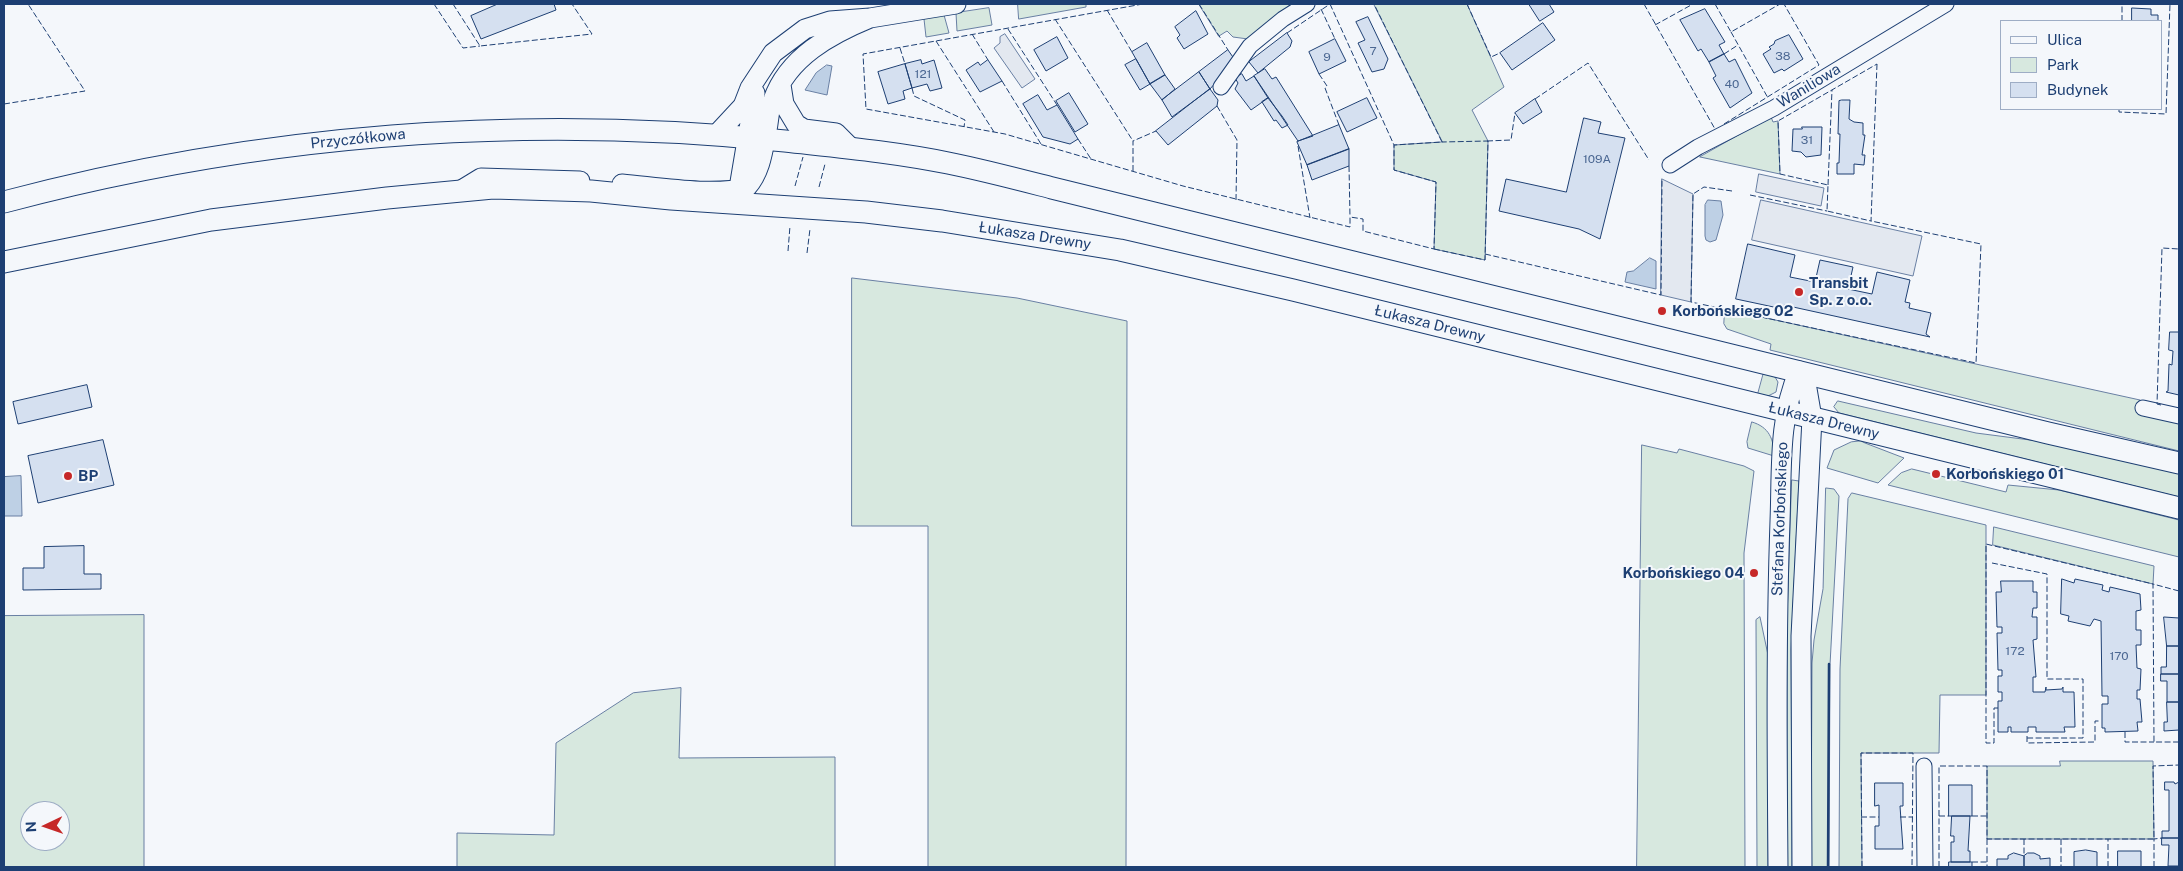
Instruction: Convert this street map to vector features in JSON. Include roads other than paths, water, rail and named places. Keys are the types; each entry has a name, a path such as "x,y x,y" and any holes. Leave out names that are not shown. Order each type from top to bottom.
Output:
{"main road":[{"name":"Przyczółkowa","path":"4,202 136,170 322,141 457,131 529,129 621,129 717,134"},
{"path":"717,134 850,148 948,163 2048,433 2179,463"},
{"name":"Łukasza Drewny","path":"463,190 551,189 671,199 743,196 942,221 1120,250 1303,292 2179,508"},
{"path":"4,262 211,220 463,190"}],"street":[{"path":"717,134 743,106 773,53 795,35 830,21 870,18 956,4"},
{"path":"1221,86 1250,46 1284,19 1308,4"},
{"name":"Waniliowa","path":"1670,165 1723,130 1774,108 1946,4"},
{"path":"756,138 772,102 795,64 820,43 870,18"},
{"path":"463,190 481,178 538,178 712,190 743,196 759,169 754,84"},
{"path":"781,85 784,104 796,124 804,130 836,134 850,148"},
{"name":"Stefana Korbońskiego","path":"1778,867 1777,615 1786,412 1799,371"},
{"name":"Stefana Korbońskiego","path":"1799,371 1806,382 1812,418 1801,636 1802,867"},
{"path":"2143,408 2179,416"},
{"path":"1924,766 1925,867"}],"water":[{"path":"827,65 832,66 827,95 805,90 816,73"},
{"path":"1708,200 1721,201 1723,215 1716,240 1710,242 1706,240 1705,236 1705,205"},
{"path":"1650,258 1656,261 1656,289 1625,282 1627,272 1633,271"},
{"path":"21,476 22,516 4,516 4,477"}],"place":[{"name":"Transbit Sp. z o.o.","path":"1799,292"},
{"name":"Korbońskiego 02","path":"1662,311"},
{"name":"Korbońskiego 01","path":"1936,474"},
{"name":"BP","path":"68,476"},
{"name":"Korbońskiego 04","path":"1754,573"}]}
